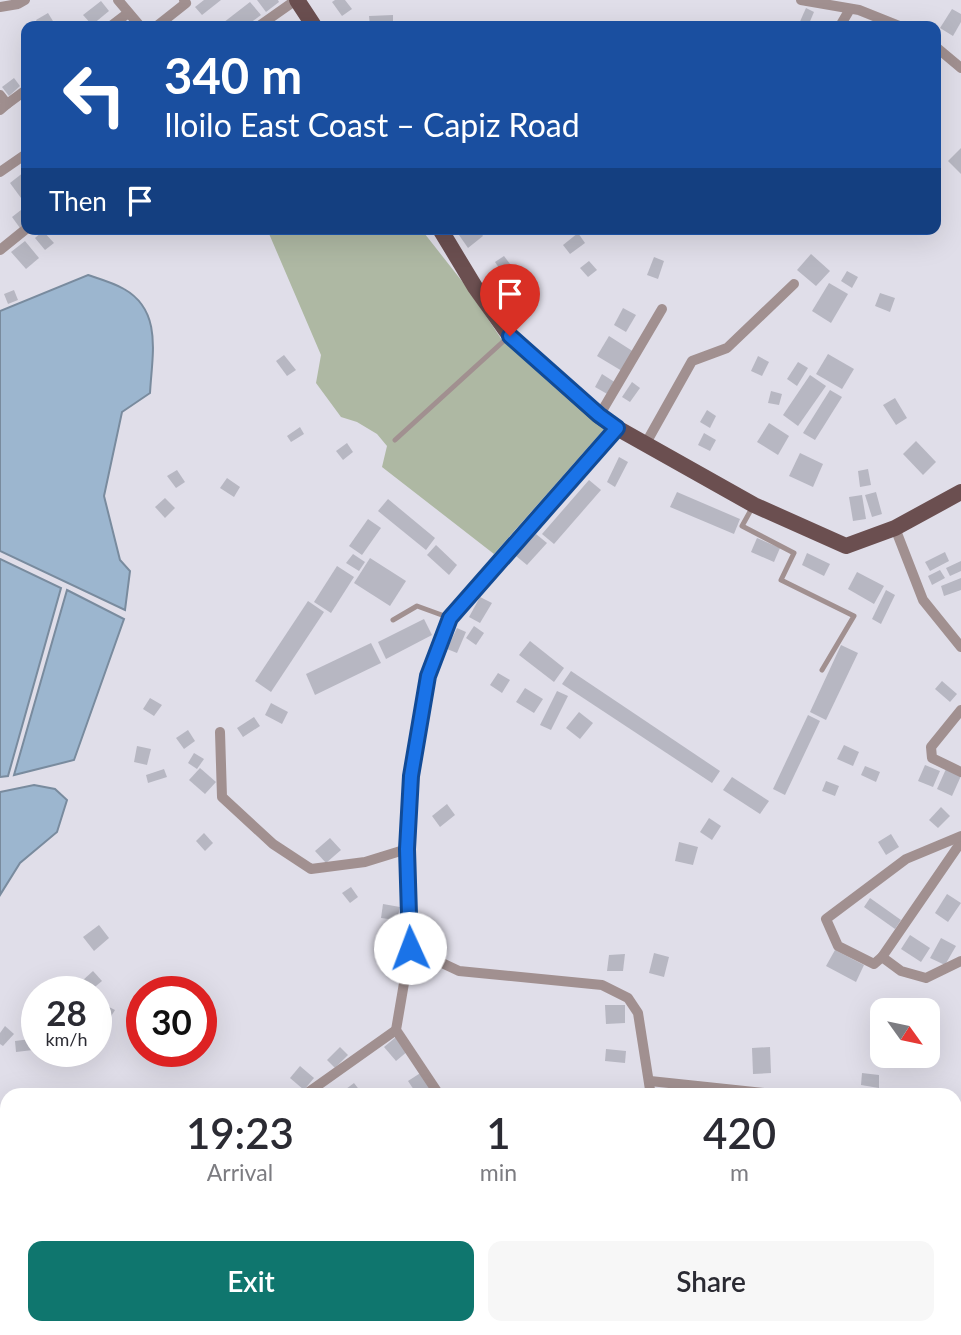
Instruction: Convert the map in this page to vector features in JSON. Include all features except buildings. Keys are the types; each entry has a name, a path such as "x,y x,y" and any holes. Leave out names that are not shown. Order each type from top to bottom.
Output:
{"main road":[{"path":"297,0 311,21"},
{"path":"444,235 475,287 510,336 599,415 617,428 754,505 846,546 895,527 961,492"}],"street":[{"path":"0,7 25,0"},
{"path":"118,0 135,21"},
{"path":"164,21 186,3 184,0"},
{"path":"266,21 297,0"},
{"path":"801,0 857,6 888,21"},
{"path":"844,21 857,6"},
{"path":"118,21 128,13"},
{"path":"941,51 961,68"},
{"path":"0,95 4,107 21,94"},
{"path":"0,173 21,158"},
{"path":"0,250 21,233"},
{"path":"646,443 692,362 727,348 794,284"},
{"path":"599,415 662,309"},
{"path":"435,1088 396,1030 410,948 407,849 411,776 428,676 450,618 617,428"},
{"path":"895,527 923,600 961,647"},
{"path":"961,710 931,747 932,758 961,772"},
{"path":"220,732 222,797 272,844 311,869 365,862 407,849"},
{"path":"961,836 906,859 826,919 838,946 874,964 883,957 961,842"},
{"path":"410,948 459,971 602,985 628,998 638,1013 650,1088"},
{"path":"883,957 901,971 926,978 961,961"},
{"path":"314,1088 396,1030"},
{"path":"650,1081 716,1088"}],"lane":[{"path":"395,440 510,336"},
{"path":"754,505 743,526 794,553 781,580 854,616 822,670"},
{"path":"393,620 418,607 450,618"}],"green space":[{"path":"270,235 426,235 465,285 502,340 605,428 494,554 382,467 387,446 377,434 357,422 341,417 316,383 321,355"}],"water":[{"path":"88,275 120,287 136,298 145,309 152,335 150,393 122,412 104,496 120,560 130,571 125,610 0,551 0,311"},
{"path":"0,559 61,588 8,776 0,777"},
{"path":"67,590 124,619 74,760 14,775"},
{"path":"34,785 55,789 67,800 57,832 20,863 0,895 0,792"}],"route":[{"path":"410,948 407,849 411,776 428,676 450,618 617,428 510,336"}]}
